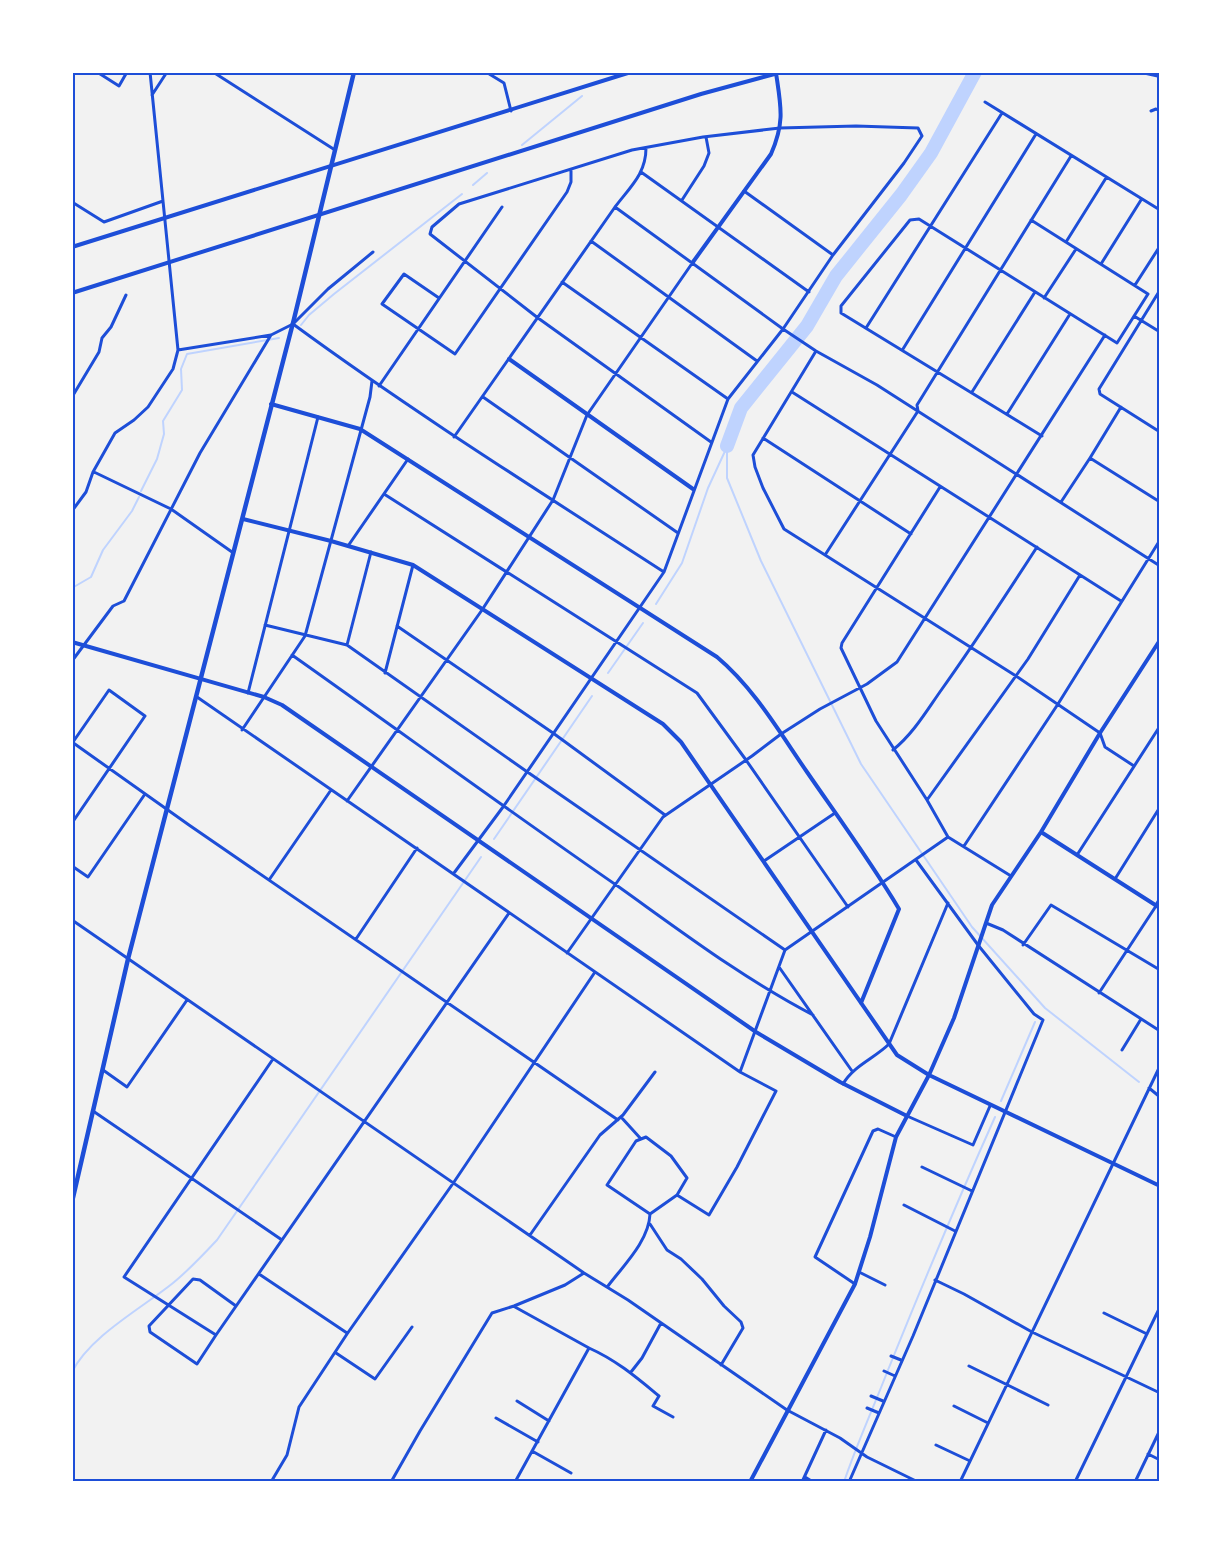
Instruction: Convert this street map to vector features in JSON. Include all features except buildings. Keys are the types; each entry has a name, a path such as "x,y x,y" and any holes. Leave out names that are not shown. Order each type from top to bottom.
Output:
{"main road":[{"path":"72,1202 74,1181 93,1112 128,959 293,324 354,72"}],"street":[{"path":"97,72 119,86 127,72"},
{"path":"72,511 86,492 93,472 115,434 148,407 173,369 178,350 150,72"},
{"path":"152,95 167,72"},
{"path":"213,72 335,150"},
{"path":"486,72 504,83 511,111"},
{"path":"72,247 631,72"},
{"path":"1142,72 1160,76"},
{"path":"72,293 701,94 778,73 782,115 771,154 587,415 553,500 482,610 419,696 347,801"},
{"path":"985,102 1160,210"},
{"path":"1150,111 1156,109 1160,111"},
{"path":"866,328 1002,113"},
{"path":"454,873 664,572 728,399 783,329 833,255 922,136 918,128 856,126 780,128 706,137 645,148 459,204 432,227 430,234 538,318 711,442"},
{"path":"903,350 1036,134"},
{"path":"682,200 704,166 709,153 706,137"},
{"path":"454,436 641,172 646,162 645,148"},
{"path":"825,555 918,411 917,405 1071,156"},
{"path":"439,298 404,274 382,304 455,354 567,192 571,182 571,169"},
{"path":"641,172 809,292"},
{"path":"1066,242 1106,177"},
{"path":"744,191 833,255"},
{"path":"1101,264 1142,199"},
{"path":"72,202 104,222 163,201"},
{"path":"379,386 502,207"},
{"path":"615,207 816,351 877,385 1160,566"},
{"path":"1031,220 1148,294 1117,343 919,219 910,220 841,306 841,313 1042,436"},
{"path":"591,242 757,361"},
{"path":"1135,285 1160,246"},
{"path":"1044,298 1077,249"},
{"path":"178,350 270,336 293,324 328,289 373,252"},
{"path":"562,282 728,399"},
{"path":"1160,290 1099,389 1100,394 1160,432"},
{"path":"972,393 1035,292"},
{"path":"72,397 99,352 102,338 111,327 126,295"},
{"path":"1006,414 1070,314"},
{"path":"1134,316 1160,332"},
{"path":"293,324 379,386 664,572"},
{"path":"567,952 665,815 781,734 820,709 860,688 897,662 1105,335"},
{"path":"72,661 113,606 124,601 222,413 270,336"},
{"path":"816,351 753,455 763,488 784,529 1058,704 1100,733 1106,747 1134,766"},
{"path":"509,359 693,489"},
{"path":"242,729 305,636 370,397 372,381"},
{"path":"792,393 1121,601"},
{"path":"483,397 679,533"},
{"path":"272,404 360,429 639,606 717,657 734,671 836,813 899,909 861,1004"},
{"path":"1061,502 1121,407"},
{"path":"248,693 318,417"},
{"path":"763,438 911,534"},
{"path":"1090,458 1160,502"},
{"path":"348,546 408,459"},
{"path":"93,472 171,509 232,552"},
{"path":"940,487 841,648 893,750 927,800 948,837 1011,876"},
{"path":"384,494 698,693 848,908"},
{"path":"243,519 413,565 663,724 681,742 897,1055 928,1075 1004,1113 1160,1186"},
{"path":"964,846 1058,704 1160,540"},
{"path":"893,750 902,743 920,721 971,649 1037,547"},
{"path":"348,645 371,552"},
{"path":"385,673 413,565"},
{"path":"927,800 1016,676 1080,575"},
{"path":"265,625 348,645 538,780 785,950"},
{"path":"397,626 558,736 665,815"},
{"path":"750,1482 855,1284 896,1137 954,1018 992,905 1041,832 1100,733 1160,640"},
{"path":"72,642 264,697 282,705 756,1032 843,1084 973,1145 990,1106"},
{"path":"292,655 502,807 769,992 813,1015"},
{"path":"72,823 110,768 146,716 109,690 72,743 110,768 404,973 619,1119 640,1139"},
{"path":"196,697 740,1072 776,1091 709,1215 677,1195"},
{"path":"1077,855 1160,726"},
{"path":"269,880 331,790"},
{"path":"72,866 88,877 145,794"},
{"path":"1115,879 1160,807"},
{"path":"764,861 836,813"},
{"path":"1041,832 1158,907"},
{"path":"740,1072 785,950 948,837"},
{"path":"356,939 417,848"},
{"path":"849,1482 882,1400 913,1336 953,1230 972,1191 1044,1020 1034,1014 948,903 918,859"},
{"path":"1099,993 1158,907 1160,899"},
{"path":"843,1084 852,1072 879,1054 889,1044 948,903"},
{"path":"1023,945 1051,905 1160,969"},
{"path":"237,1306 200,1280 193,1279 149,1326 150,1332 197,1364 509,913"},
{"path":"72,920 787,1410 918,1482"},
{"path":"985,922 1003,930 1160,1031"},
{"path":"779,967 852,1072"},
{"path":"271,1482 287,1455 299,1407 595,972"},
{"path":"102,1070 127,1087 187,1000"},
{"path":"1122,1050 1141,1019"},
{"path":"216,1335 124,1276 273,1059"},
{"path":"960,1482 1160,1066"},
{"path":"530,1234 600,1135 619,1119 655,1071"},
{"path":"1149,1088 1160,1097"},
{"path":"93,1112 282,1240"},
{"path":"855,1284 815,1257 873,1131 878,1129 896,1137"},
{"path":"646,1137 671,1156 687,1178 677,1195 650,1214 607,1185 636,1141 646,1137"},
{"path":"922,1167 972,1191"},
{"path":"904,1205 953,1230"},
{"path":"608,1286 637,1248 650,1224 650,1214"},
{"path":"650,1224 667,1250 681,1259 702,1279 724,1306 741,1322 743,1328 721,1365"},
{"path":"859,1272 885,1285"},
{"path":"391,1482 492,1313 565,1285 584,1273"},
{"path":"259,1274 347,1334"},
{"path":"935,1280 1032,1332 1160,1393"},
{"path":"514,1306 611,1358 631,1372 658,1396 653,1406 673,1418"},
{"path":"1075,1482 1160,1307"},
{"path":"1104,1313 1147,1334"},
{"path":"631,1372 642,1358 660,1323"},
{"path":"336,1353 375,1379 412,1327"},
{"path":"515,1482 589,1348"},
{"path":"891,1356 900,1359"},
{"path":"969,1366 1048,1405"},
{"path":"884,1371 893,1375"},
{"path":"871,1396 882,1400"},
{"path":"518,1401 549,1421"},
{"path":"954,1406 988,1423"},
{"path":"867,1408 877,1412"},
{"path":"496,1418 538,1442"},
{"path":"802,1482 826,1430"},
{"path":"1135,1482 1160,1430"},
{"path":"936,1445 970,1461"},
{"path":"532,1451 571,1473"},
{"path":"1149,1454 1160,1460"},
{"path":"805,1477 813,1482"}],"waterway":[{"path":"727,446 741,408 807,326 836,276 901,195 931,153 975,72"},
{"path":"522,145 582,96"},
{"path":"473,185 487,173"},
{"path":"301,325 309,315 334,294 462,194"},
{"path":"141,491 157,459 164,434 163,421 182,390 181,369 187,354 279,338"},
{"path":"727,446 727,478 761,561 861,764 972,927 1045,1008 1139,1082"},
{"path":"656,604 682,563 708,488 726,449"},
{"path":"72,588 91,577 103,550 132,511 139,497"},
{"path":"608,673 643,623"},
{"path":"494,839 592,696"},
{"path":"72,1372 91,1346 173,1283 217,1240 481,857"},
{"path":"1001,1101 1035,1022"},
{"path":"844,1482 926,1278 995,1117"}]}
